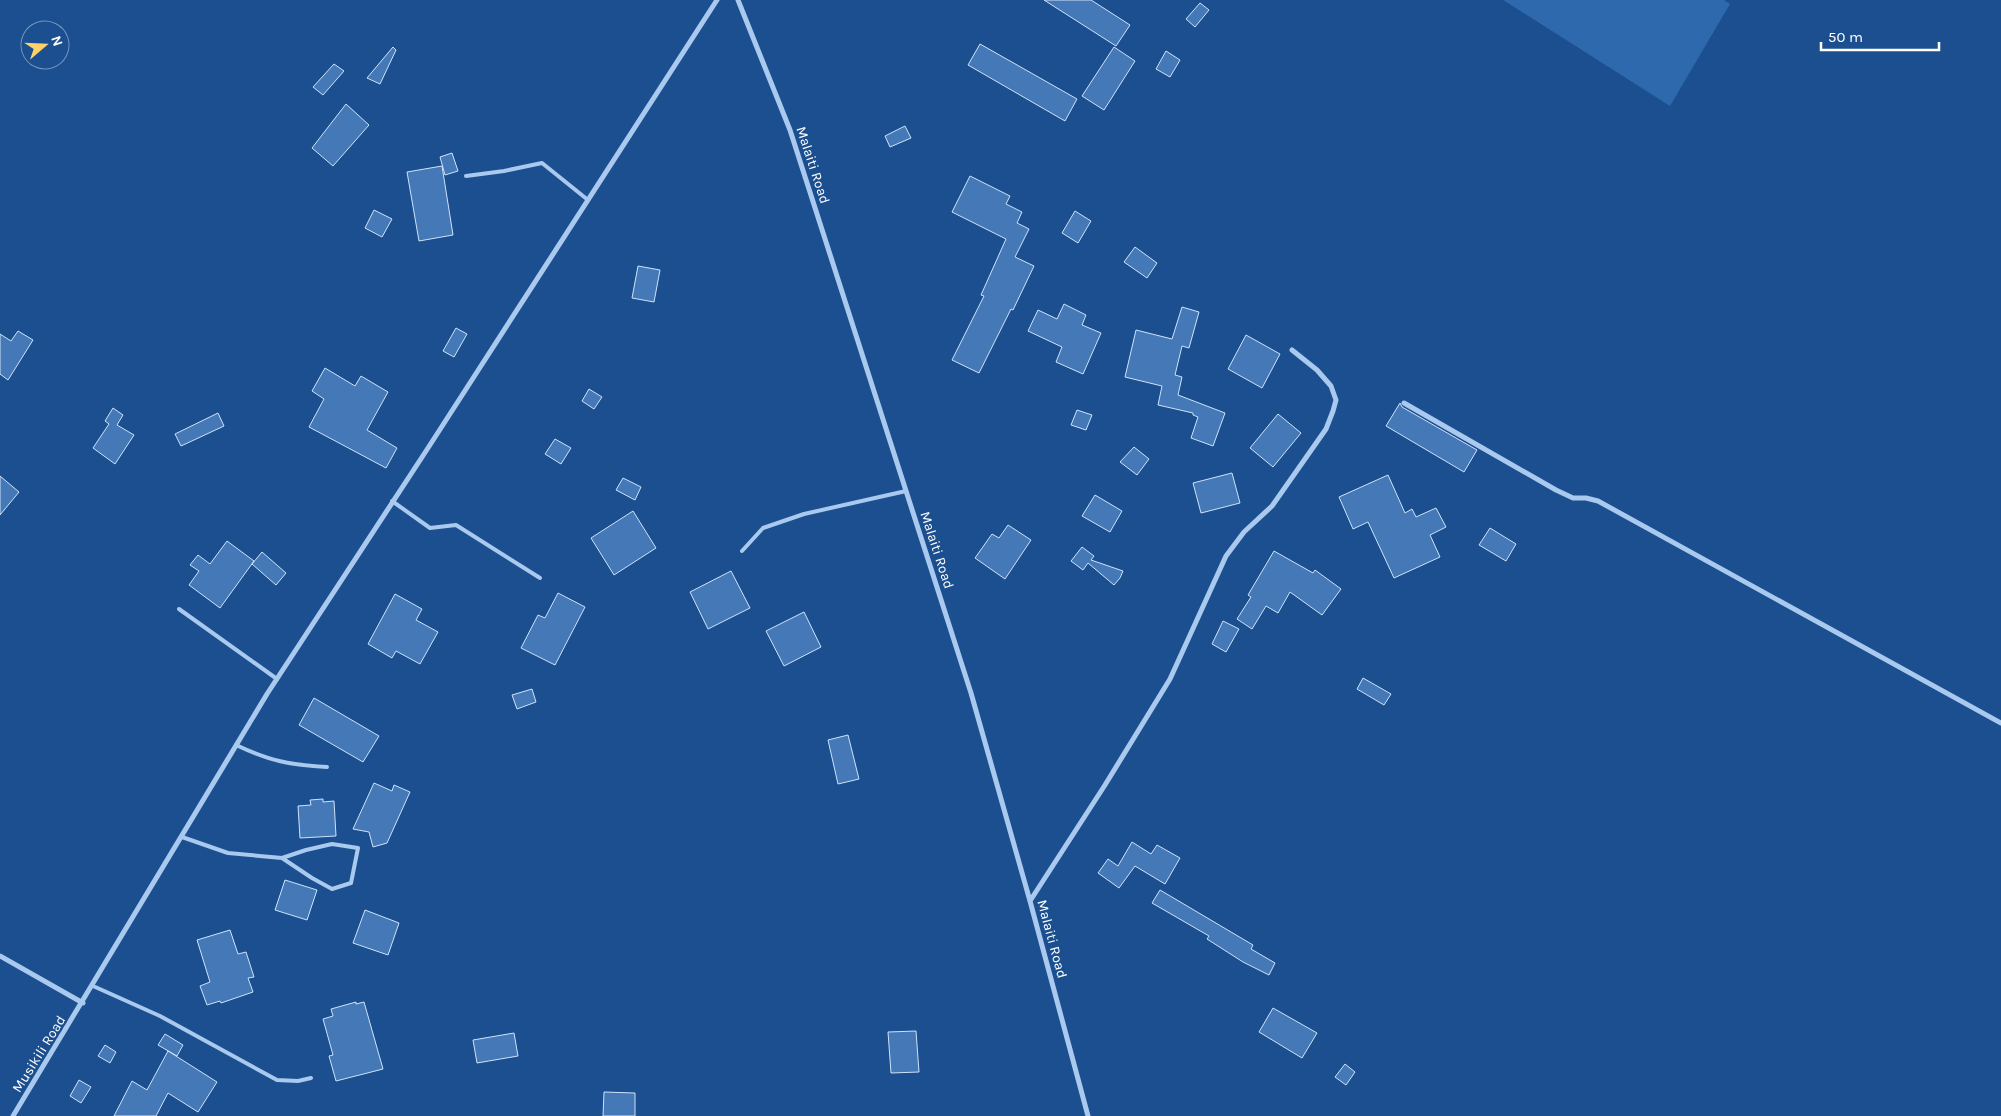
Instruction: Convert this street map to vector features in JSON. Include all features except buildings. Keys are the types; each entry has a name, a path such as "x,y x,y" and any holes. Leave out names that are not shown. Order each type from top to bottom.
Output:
{"street":[{"name":"Musikili Road","path":"14,1116 277,678 717,0"},
{"name":"Malaiti Road","path":"738,0 790,130 971,693 1088,1116"},
{"path":"1030,901 1106,785 1170,680 1226,556 1244,532 1272,506 1326,429 1336,400 1331,386 1317,370 1292,350"},
{"path":"1404,403 1556,490 1573,498 1586,498 1598,501 2001,723"},
{"path":"0,956 83,1003"}],"lane":[{"path":"466,176 504,171 542,162 588,200"},
{"path":"742,551 764,528 804,514 906,491"},
{"path":"392,501 430,528 456,525 540,578"},
{"path":"179,609 277,678"},
{"path":"236,745 270,759 294,765 327,768"},
{"path":"182,837 228,853 282,858 332,844 358,848 351,883 332,890 282,858"},
{"path":"93,986 160,1016 277,1080 298,1081 311,1078"}],"shaded area":[{"path":"1503,0 1724,0 1730,4 1670,106"}]}
